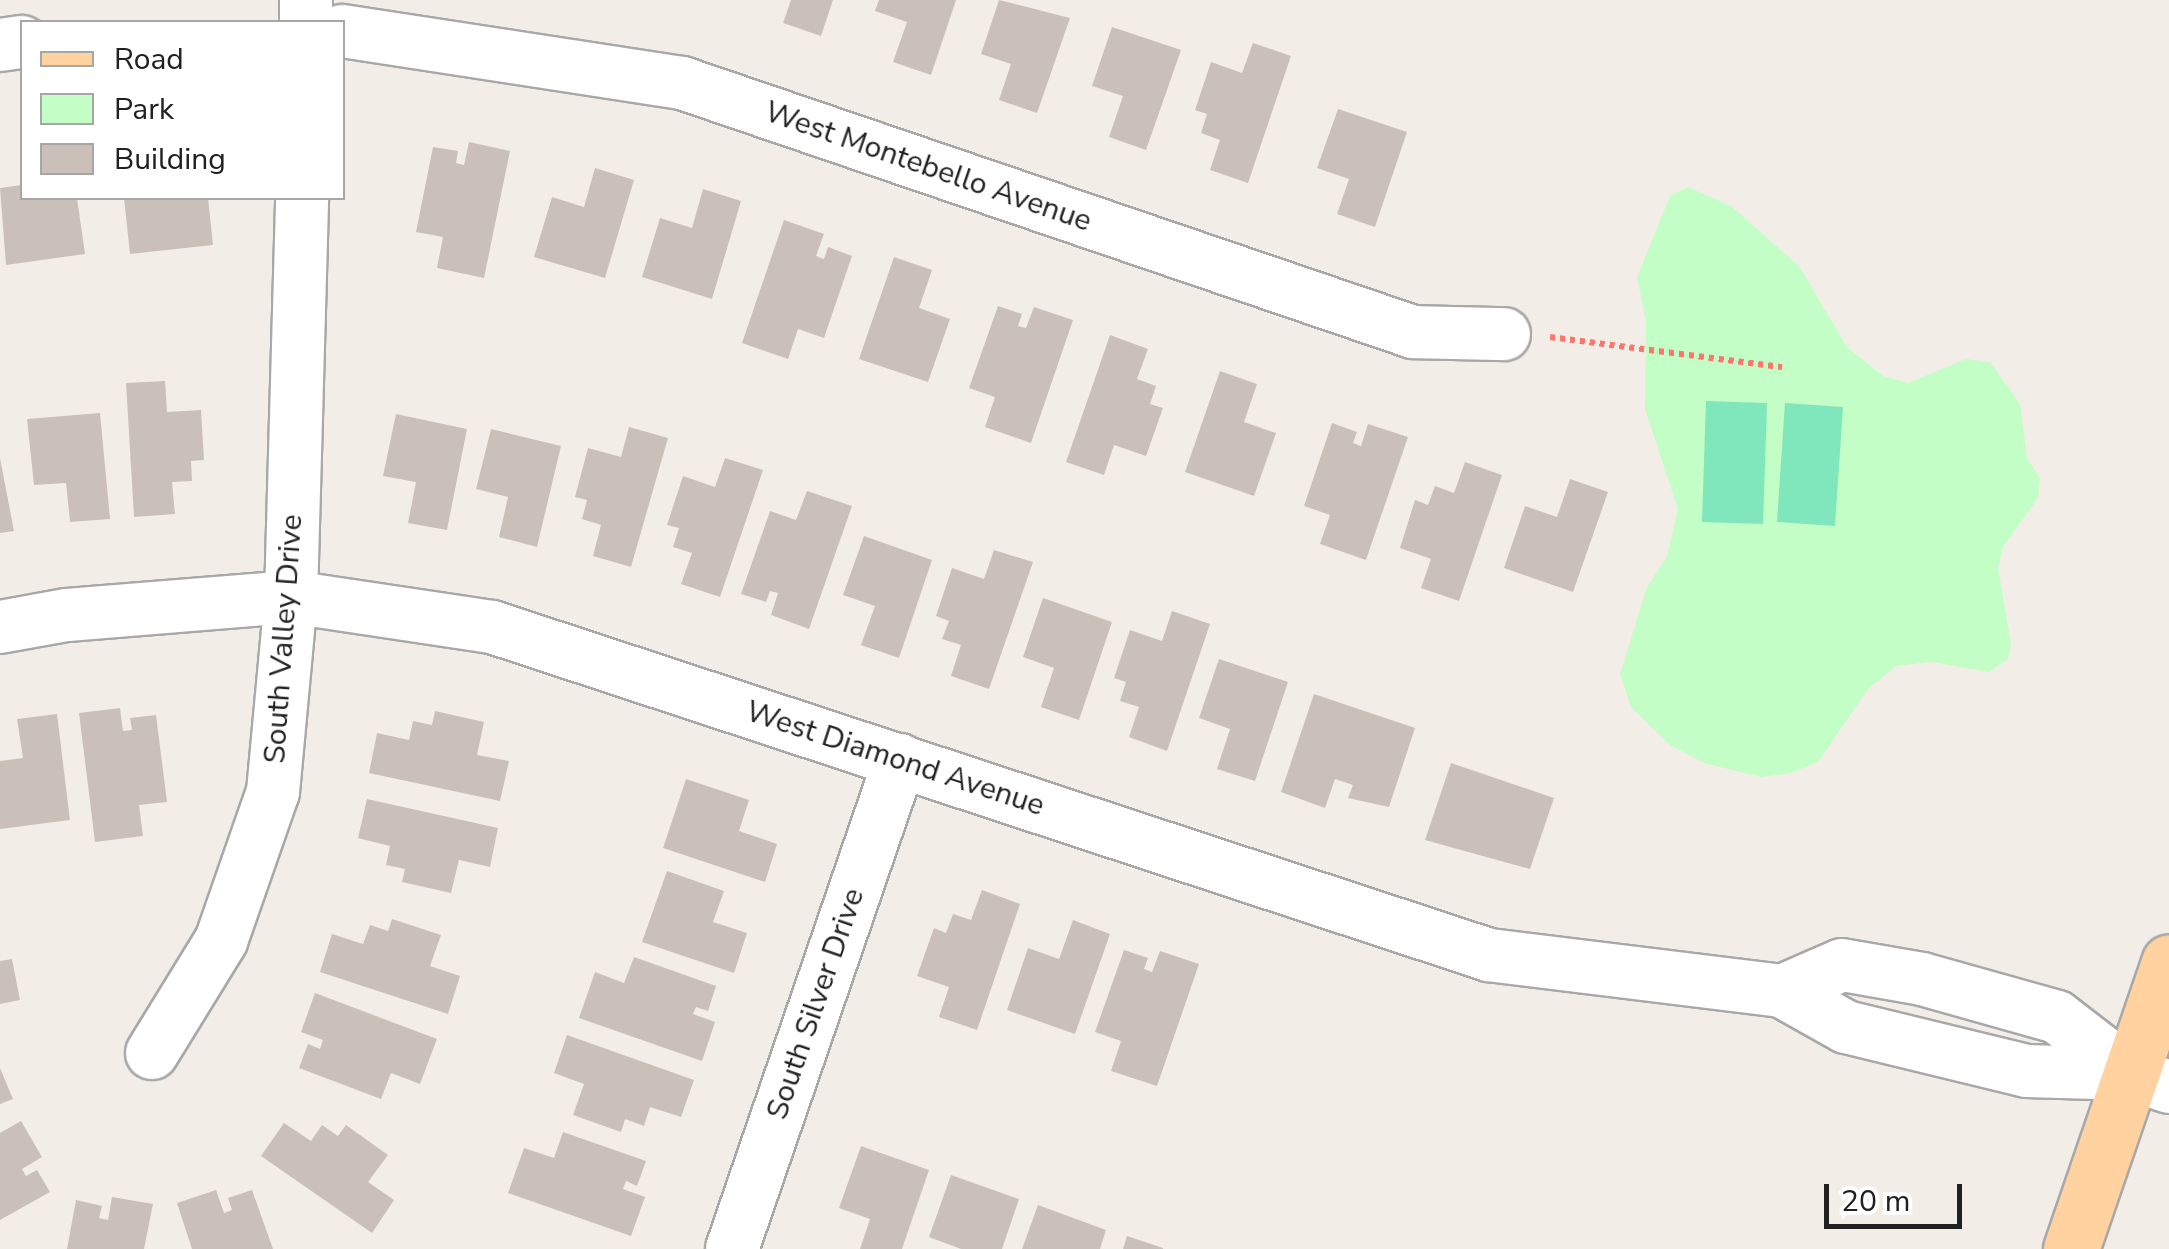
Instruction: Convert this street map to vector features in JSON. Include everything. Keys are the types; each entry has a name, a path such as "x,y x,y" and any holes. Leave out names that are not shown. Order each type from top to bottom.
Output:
{"main road":[{"path":"2070,1249 2150,1080 2169,962"}],"street":[{"name":"West Montebello Avenue","path":"345,31 682,83 1413,332 1504,334"},
{"name":"South Valley Drive","path":"152,1053 221,941 272,792 291,597 302,200"},
{"name":"West Diamond Avenue","path":"0,627 67,615 291,597 492,627 1489,955 1782,990 1846,1027 2026,1071 2150,1080"},
{"name":"South Silver Drive","path":"732,1249 900,760"}],"path":[{"path":"1504,334 1782,367"}],"green space":[{"path":"1688,187 1731,206 1799,266 1847,347 1883,376 1908,383 1966,359 1990,362 2020,404 2027,458 2040,478 2038,498 2003,547 1998,568 2011,644 2008,659 1989,672 1931,662 1896,666 1868,689 1818,762 1791,773 1761,777 1704,763 1670,745 1631,707 1620,674 1647,587 1667,557 1678,509 1645,409 1646,321 1637,277 1670,196"},
{"path":"1706,401 1767,403 1763,524 1702,522"},
{"path":"1785,403 1843,407 1835,526 1777,522"}],"building":[{"path":"791,0 833,0 821,36 783,23"},
{"path":"879,0 956,0 931,75 893,62 907,22 875,11"},
{"path":"999,0 1070,18 1037,113 999,100 1011,64 981,54"},
{"path":"1112,27 1181,50 1146,150 1109,137 1123,96 1092,86"},
{"path":"1253,43 1291,56 1248,183 1210,170 1220,140 1201,133 1207,114 1195,110 1211,62 1242,73"},
{"path":"1338,109 1407,132 1375,227 1337,214 1349,179 1317,168"},
{"path":"469,142 510,151 484,278 437,268 443,237 416,232 433,147 458,151 456,163 464,165"},
{"path":"595,168 634,180 605,278 534,257 552,197 584,207"},
{"path":"20,185 20,200 77,200 85,254 6,265 0,188"},
{"path":"703,189 741,201 712,299 642,277 660,218 692,228"},
{"path":"124,200 208,200 213,245 130,254"},
{"path":"784,220 824,234 816,256 824,259 828,247 852,256 824,338 798,329 788,359 742,343"},
{"path":"894,257 932,270 919,308 950,319 928,382 859,359"},
{"path":"998,306 1022,314 1018,326 1026,328 1034,307 1073,320 1031,443 985,427 995,397 969,388"},
{"path":"1110,335 1148,349 1137,379 1156,386 1150,404 1163,408 1146,456 1114,445 1104,475 1066,462"},
{"path":"1220,371 1257,384 1244,422 1276,433 1254,496 1185,472"},
{"path":"165,381 167,412 201,410 204,460 191,461 192,481 172,482 175,514 134,517 126,383"},
{"path":"100,413 110,519 70,522 66,483 34,485 27,419"},
{"path":"396,414 467,429 447,530 408,523 416,482 383,476"},
{"path":"1332,423 1357,432 1353,443 1361,446 1368,424 1408,437 1366,560 1320,544 1330,515 1304,506"},
{"path":"629,427 668,438 631,567 593,556 601,525 582,519 587,500 575,497 588,448 621,457"},
{"path":"491,429 561,446 537,547 499,537 508,497 476,489"},
{"path":"0,458 14,531 0,533"},
{"path":"725,458 763,470 720,597 681,584 692,553 673,547 679,528 667,525 683,476 715,487"},
{"path":"1465,462 1502,475 1459,601 1421,588 1431,559 1400,548 1415,500 1428,505 1435,486 1454,493"},
{"path":"1570,479 1608,492 1573,592 1504,568 1525,506 1557,517"},
{"path":"807,491 852,506 809,629 771,615 778,593 770,591 766,602 741,594 770,511 796,520"},
{"path":"864,536 932,560 899,658 861,645 875,606 843,595"},
{"path":"994,550 1033,562 989,689 951,676 961,645 942,639 949,621 936,616 952,568 984,579"},
{"path":"1043,598 1112,622 1079,720 1041,707 1054,668 1023,657"},
{"path":"1172,611 1210,624 1167,751 1129,737 1139,707 1120,701 1126,682 1114,678 1130,630 1162,641"},
{"path":"1219,659 1288,682 1255,781 1217,769 1230,729 1199,718"},
{"path":"1314,694 1415,728 1389,807 1348,798 1353,785 1335,779 1325,808 1281,792"},
{"path":"120,708 123,731 132,730 130,718 156,715 167,802 139,805 143,836 95,842 79,713"},
{"path":"435,711 484,722 477,755 509,761 500,801 369,773 377,733 409,740 413,721 432,725"},
{"path":"57,714 70,820 0,829 0,761 23,758 17,719"},
{"path":"1451,763 1554,798 1530,869 1425,840"},
{"path":"686,779 749,800 739,831 777,844 765,882 663,848"},
{"path":"367,799 498,828 490,867 459,860 451,893 402,882 405,869 386,865 390,846 358,838"},
{"path":"667,871 724,891 713,922 747,933 734,973 642,942"},
{"path":"982,890 1020,904 977,1030 939,1017 949,987 917,976 934,928 946,933 953,914 971,920"},
{"path":"392,919 441,935 430,966 460,976 448,1014 320,972 332,934 363,944 370,925 388,931"},
{"path":"1073,920 1110,934 1075,1034 1007,1010 1028,948 1059,959"},
{"path":"1124,950 1148,958 1144,969 1152,972 1160,951 1199,964 1157,1086 1111,1071 1121,1041 1095,1032"},
{"path":"634,957 716,986 708,1011 696,1007 693,1014 715,1022 702,1061 579,1018 595,972 624,983"},
{"path":"12,959 20,1000 0,1004 0,961"},
{"path":"315,993 437,1039 420,1084 391,1073 381,1099 299,1068 308,1044 320,1049 323,1040 301,1032"},
{"path":"567,1035 694,1080 681,1117 650,1107 644,1126 625,1119 621,1132 573,1115 584,1084 554,1073"},
{"path":"0,1068 13,1099 0,1104"},
{"path":"21,1121 42,1157 22,1169 26,1176 37,1170 50,1192 0,1220 0,1133"},
{"path":"284,1123 311,1141 322,1125 338,1136 346,1125 388,1155 368,1182 394,1200 372,1233 261,1156"},
{"path":"563,1132 646,1161 637,1186 626,1181 623,1189 645,1197 631,1236 508,1193 524,1148 554,1158"},
{"path":"861,1146 929,1170 902,1249 860,1249 870,1219 839,1208"},
{"path":"951,1175 1019,1199 1002,1249 961,1249 929,1237"},
{"path":"216,1190 224,1213 232,1210 228,1198 252,1190 273,1249 192,1249 177,1203"},
{"path":"112,1197 153,1204 144,1249 67,1249 76,1200 102,1206 99,1218 108,1220"},
{"path":"1038,1205 1106,1230 1100,1249 1022,1249"},
{"path":"1127,1236 1163,1248 1163,1249 1123,1249"}]}
